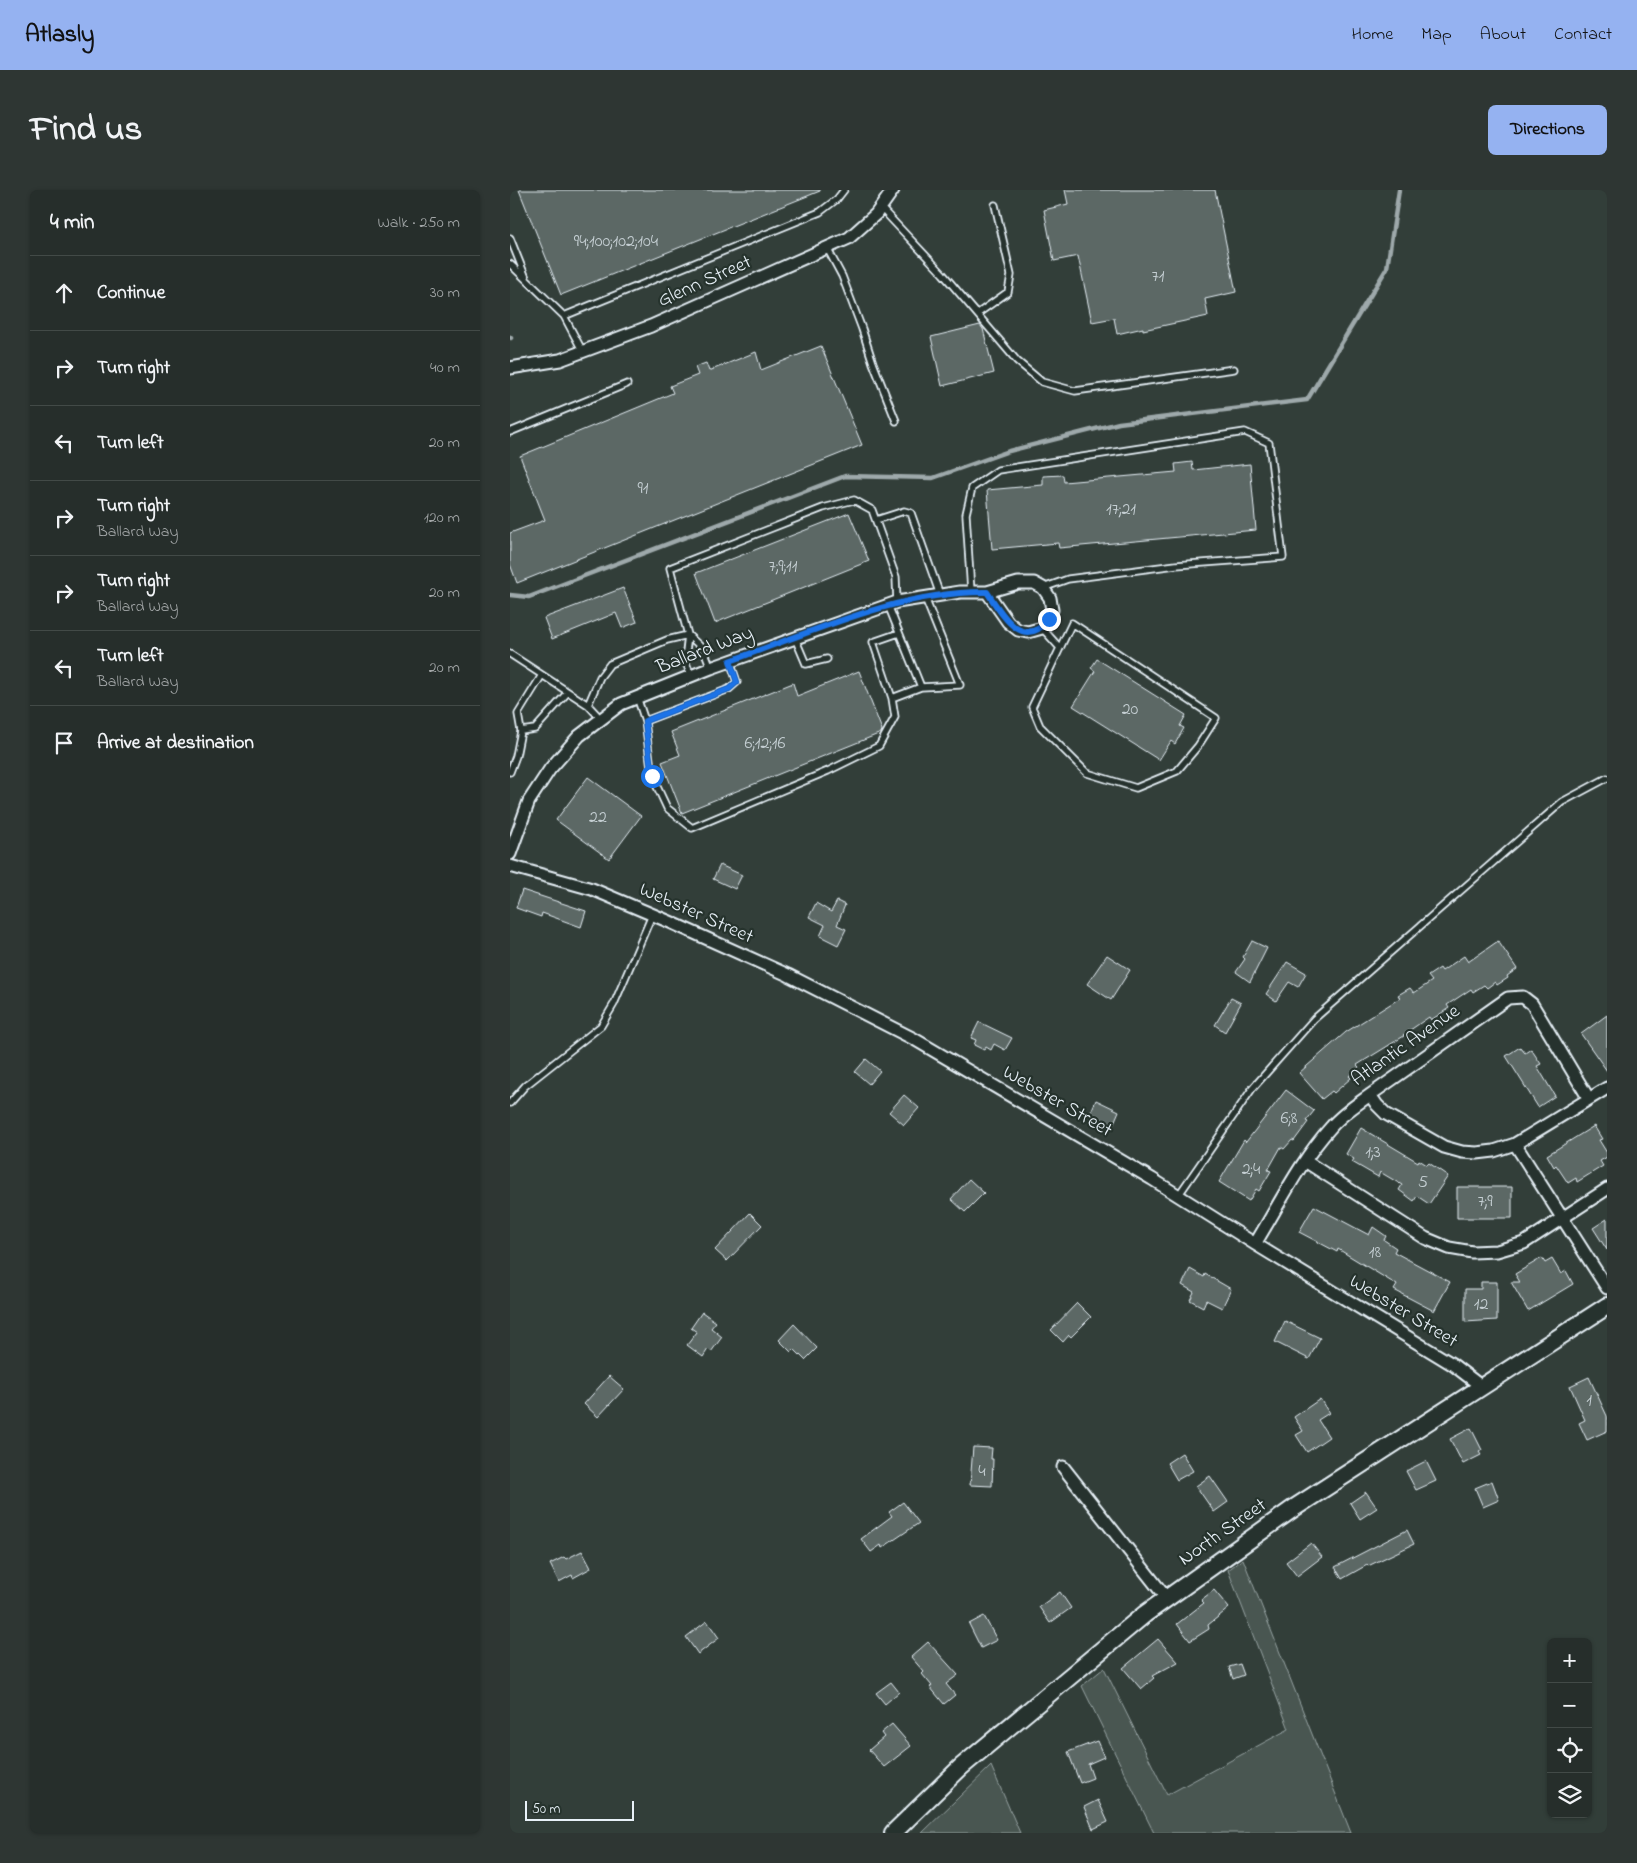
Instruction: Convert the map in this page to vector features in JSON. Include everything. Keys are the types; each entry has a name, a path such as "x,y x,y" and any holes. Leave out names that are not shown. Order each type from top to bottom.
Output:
{"main road":[{"name":"North Street","path":"893,1833 961,1767 1131,1626 1167,1599 1294,1508 1607,1306"}],"street":[{"name":"Glenn Street","path":"510,368 560,360 651,326 849,238 876,214 893,190"},
{"name":"Ballard Way","path":"510,854 529,802 550,769 579,736 621,704 730,661 893,604 940,595 987,592 1018,583 1034,583 1043,588"},
{"path":"987,592 1008,622 1018,630 1028,632 1042,628 1049,619 1052,610 1050,598 1043,588"},
{"name":"Webster Street","path":"510,866 592,889 788,975 914,1040 1178,1196 1452,1364 1482,1387"},
{"name":"Atlantic Avenue","path":"1255,1244 1305,1160 1332,1126 1349,1110 1504,1000 1517,996 1523,997 1532,1004 1589,1099"},
{"path":"1370,1095 1386,1114 1444,1146 1462,1152 1477,1153 1494,1151 1514,1144 1607,1088"},
{"path":"1514,1144 1607,1288"},
{"path":"1305,1160 1425,1238 1448,1248 1484,1252 1511,1248 1524,1243 1607,1189"},
{"path":"1063,1467 1167,1599"}],"lane":[{"path":"564,316 820,212 837,199 844,190"},
{"path":"977,314 1008,292 1011,275 995,205"},
{"path":"881,208 943,274 1017,361 1042,382 1075,391 1234,369"},
{"path":"510,238 527,280"},
{"path":"827,248 842,276 896,421"},
{"path":"510,264 564,316 583,352"},
{"path":"510,432 627,384"},
{"path":"971,592 966,514 972,488 998,470 1245,432 1269,443 1283,557 1176,564 1068,579 1043,588"},
{"path":"692,676 685,660 688,635 670,568 823,508 854,500 872,510 876,520 896,577 893,604 900,633 921,687"},
{"path":"876,520 904,511 911,513 940,595"},
{"path":"892,698 921,687 960,685 925,598"},
{"path":"1072,623 1216,718 1198,746 1177,771 1136,788 1087,773 1040,726 1032,707 1060,648 1072,623"},
{"path":"1042,628 1060,648"},
{"path":"637,697 645,721 652,776 667,808 692,828 828,771 879,746 896,718 892,698 873,642 900,633"},
{"path":"688,635 704,650 711,668"},
{"path":"588,705 600,677 610,664 667,640 688,635"},
{"path":"795,638 806,664 827,659"},
{"path":"510,654 588,705 601,719"},
{"path":"645,721 729,689 737,682 730,661"},
{"path":"510,772 516,756 521,731 518,714 542,675"},
{"path":"521,731 535,728 568,692"},
{"path":"1178,1196 1252,1089 1314,1019 1562,802 1607,778"},
{"path":"510,1104 525,1086 601,1026 614,1004 652,915"}],"shaded area":[{"path":"1243,1559 1351,1833 1154,1833 1082,1686 1104,1668 1167,1795 1289,1729 1228,1570"},
{"path":"991,1766 1020,1833 922,1833"}],"building":[{"path":"519,190 820,190 820,191 561,295"},
{"path":"1065,190 1215,190 1236,292 1205,299 1208,316 1143,330 1143,328 1117,334 1114,318 1092,322 1078,256 1054,261 1044,210 1068,204"},
{"path":"980,325 983,329 994,373 942,386 931,337"},
{"path":"821,346 862,445 517,583 510,564 510,533 545,520 520,456 673,393 670,386 698,375 695,367 706,363 709,371 756,352 761,370"},
{"path":"1192,462 1193,470 1250,464 1256,530 1059,548 1058,543 992,549 987,490 1043,485 1043,476 1063,475 1064,482 1176,472 1175,464"},
{"path":"849,513 869,561 715,623 696,573"},
{"path":"623,588 637,622 622,628 616,613 552,639 544,618"},
{"path":"1097,659 1186,715 1180,726 1184,728 1175,744 1171,741 1159,760 1073,706 1095,671 1091,668"},
{"path":"859,671 882,730 881,733 682,813 662,762 680,755 671,732 793,683 797,696"},
{"path":"588,777 641,816 609,859 556,820"},
{"path":"720,865 742,875 735,889 713,879"},
{"path":"522,890 586,911 581,927 542,913 541,917 516,908"},
{"path":"837,901 845,905 837,925 846,929 838,945 820,936 825,925 809,917 816,903 831,912"},
{"path":"1252,941 1267,948 1250,982 1236,972 1245,959 1243,957"},
{"path":"1498,941 1517,969 1507,976 1508,978 1497,985 1495,982 1487,988 1484,985 1473,992 1471,989 1447,1005 1449,1008 1431,1020 1429,1017 1404,1036 1357,1065 1359,1067 1349,1076 1351,1078 1334,1093 1332,1091 1322,1099 1299,1073 1346,1032 1400,998 1398,995 1410,988 1414,993 1432,981 1428,976 1440,968 1442,971 1464,956 1468,962"},
{"path":"1107,955 1130,970 1111,1000 1087,984"},
{"path":"1287,962 1306,973 1298,987 1289,982 1276,1001 1266,994"},
{"path":"1231,998 1241,1003 1225,1032 1215,1025"},
{"path":"1607,1015 1607,1071 1581,1034"},
{"path":"979,1022 1012,1038 1005,1050 994,1044 991,1050 986,1047 984,1050 974,1045 976,1040 971,1038"},
{"path":"1520,1047 1525,1053 1531,1049 1541,1064 1537,1066 1555,1096 1538,1107 1506,1056"},
{"path":"866,1059 880,1071 869,1084 855,1072"},
{"path":"1286,1090 1314,1111 1294,1141 1292,1140 1284,1149 1281,1147 1268,1170 1271,1171 1259,1191 1256,1189 1249,1201 1219,1182 1244,1140 1246,1142"},
{"path":"904,1095 919,1108 904,1125 889,1112"},
{"path":"1096,1100 1119,1111 1113,1125 1090,1114"},
{"path":"1594,1126 1602,1139 1599,1140 1607,1153 1607,1157 1600,1161 1603,1166 1577,1182 1576,1178 1568,1183 1556,1165 1554,1167 1547,1155"},
{"path":"1361,1128 1418,1162 1419,1160 1427,1165 1429,1163 1448,1176 1429,1204 1417,1196 1414,1201 1399,1190 1402,1185 1380,1172 1378,1177 1352,1162 1354,1159 1346,1154"},
{"path":"969,1179 984,1193 965,1212 951,1199"},
{"path":"1457,1187 1512,1187 1512,1218 1457,1218"},
{"path":"1314,1206 1369,1235 1373,1227 1386,1236 1384,1240 1396,1248 1394,1252 1450,1282 1434,1311 1394,1290 1397,1285 1338,1249 1337,1252 1299,1232"},
{"path":"750,1213 762,1225 727,1261 715,1250"},
{"path":"1607,1219 1607,1250 1593,1228"},
{"path":"1542,1258 1545,1263 1552,1259 1561,1274 1566,1271 1573,1284 1528,1311 1511,1282 1520,1282 1515,1274"},
{"path":"1190,1269 1204,1277 1205,1274 1231,1289 1222,1308 1206,1300 1203,1307 1190,1300 1194,1292 1182,1285"},
{"path":"1481,1282 1497,1282 1497,1320 1465,1322 1465,1289 1481,1289"},
{"path":"1077,1303 1091,1317 1071,1337 1069,1335 1063,1342 1051,1330"},
{"path":"702,1312 716,1322 711,1328 722,1337 711,1352 708,1349 703,1357 687,1345 697,1332 691,1328"},
{"path":"1285,1321 1320,1338 1309,1359 1275,1342"},
{"path":"794,1324 817,1348 805,1360 794,1349 791,1352 779,1340"},
{"path":"609,1376 624,1389 598,1417 584,1404"},
{"path":"1589,1377 1607,1416 1607,1431 1587,1440 1579,1423 1585,1420 1570,1386"},
{"path":"1320,1399 1329,1413 1318,1420 1329,1437 1307,1452 1296,1435 1303,1431 1294,1417"},
{"path":"1471,1428 1482,1450 1479,1452 1481,1455 1463,1464 1450,1439"},
{"path":"973,1447 992,1448 992,1486 970,1485"},
{"path":"1182,1453 1193,1471 1177,1480 1167,1463"},
{"path":"1426,1461 1436,1481 1416,1490 1406,1471"},
{"path":"1210,1476 1228,1502 1214,1512 1196,1486"},
{"path":"1492,1481 1499,1500 1483,1507 1475,1488"},
{"path":"1366,1492 1377,1508 1360,1519 1350,1503"},
{"path":"903,1502 919,1523 882,1548 881,1545 871,1552 861,1539 892,1516 889,1512"},
{"path":"1407,1530 1414,1544 1367,1565 1342,1579 1335,1567"},
{"path":"1311,1543 1322,1557 1297,1576 1286,1562"},
{"path":"582,1551 591,1568 573,1578 572,1575 559,1582 550,1564"},
{"path":"1214,1590 1229,1608 1208,1625 1209,1629 1190,1641 1177,1624 1204,1603 1201,1600"},
{"path":"1060,1592 1071,1608 1050,1623 1039,1607"},
{"path":"984,1616 997,1640 981,1648 969,1624"},
{"path":"707,1621 719,1638 698,1654 686,1637"},
{"path":"1158,1639 1178,1662 1152,1676 1154,1678 1141,1689 1123,1668"},
{"path":"928,1642 958,1675 946,1684 955,1695 944,1704 930,1687 932,1686 922,1674 924,1672 911,1657"},
{"path":"1240,1664 1244,1675 1233,1679 1229,1667"},
{"path":"891,1682 899,1692 885,1704 876,1693"},
{"path":"892,1724 911,1746 884,1767 869,1750 884,1737 881,1733"},
{"path":"1097,1741 1104,1757 1088,1764 1093,1778 1080,1783 1068,1752"},
{"path":"1098,1800 1108,1822 1093,1829 1084,1807"}],"waterway":[{"path":"510,595 529,597 845,476 933,478 1009,451 1119,423 1307,400 1387,268 1399,190"}],"route":[{"path":"652,776 645,721 729,689 737,682 730,661 897,602 960,592 987,592 1008,622 1018,630 1028,632 1042,628 1049,619"}]}
